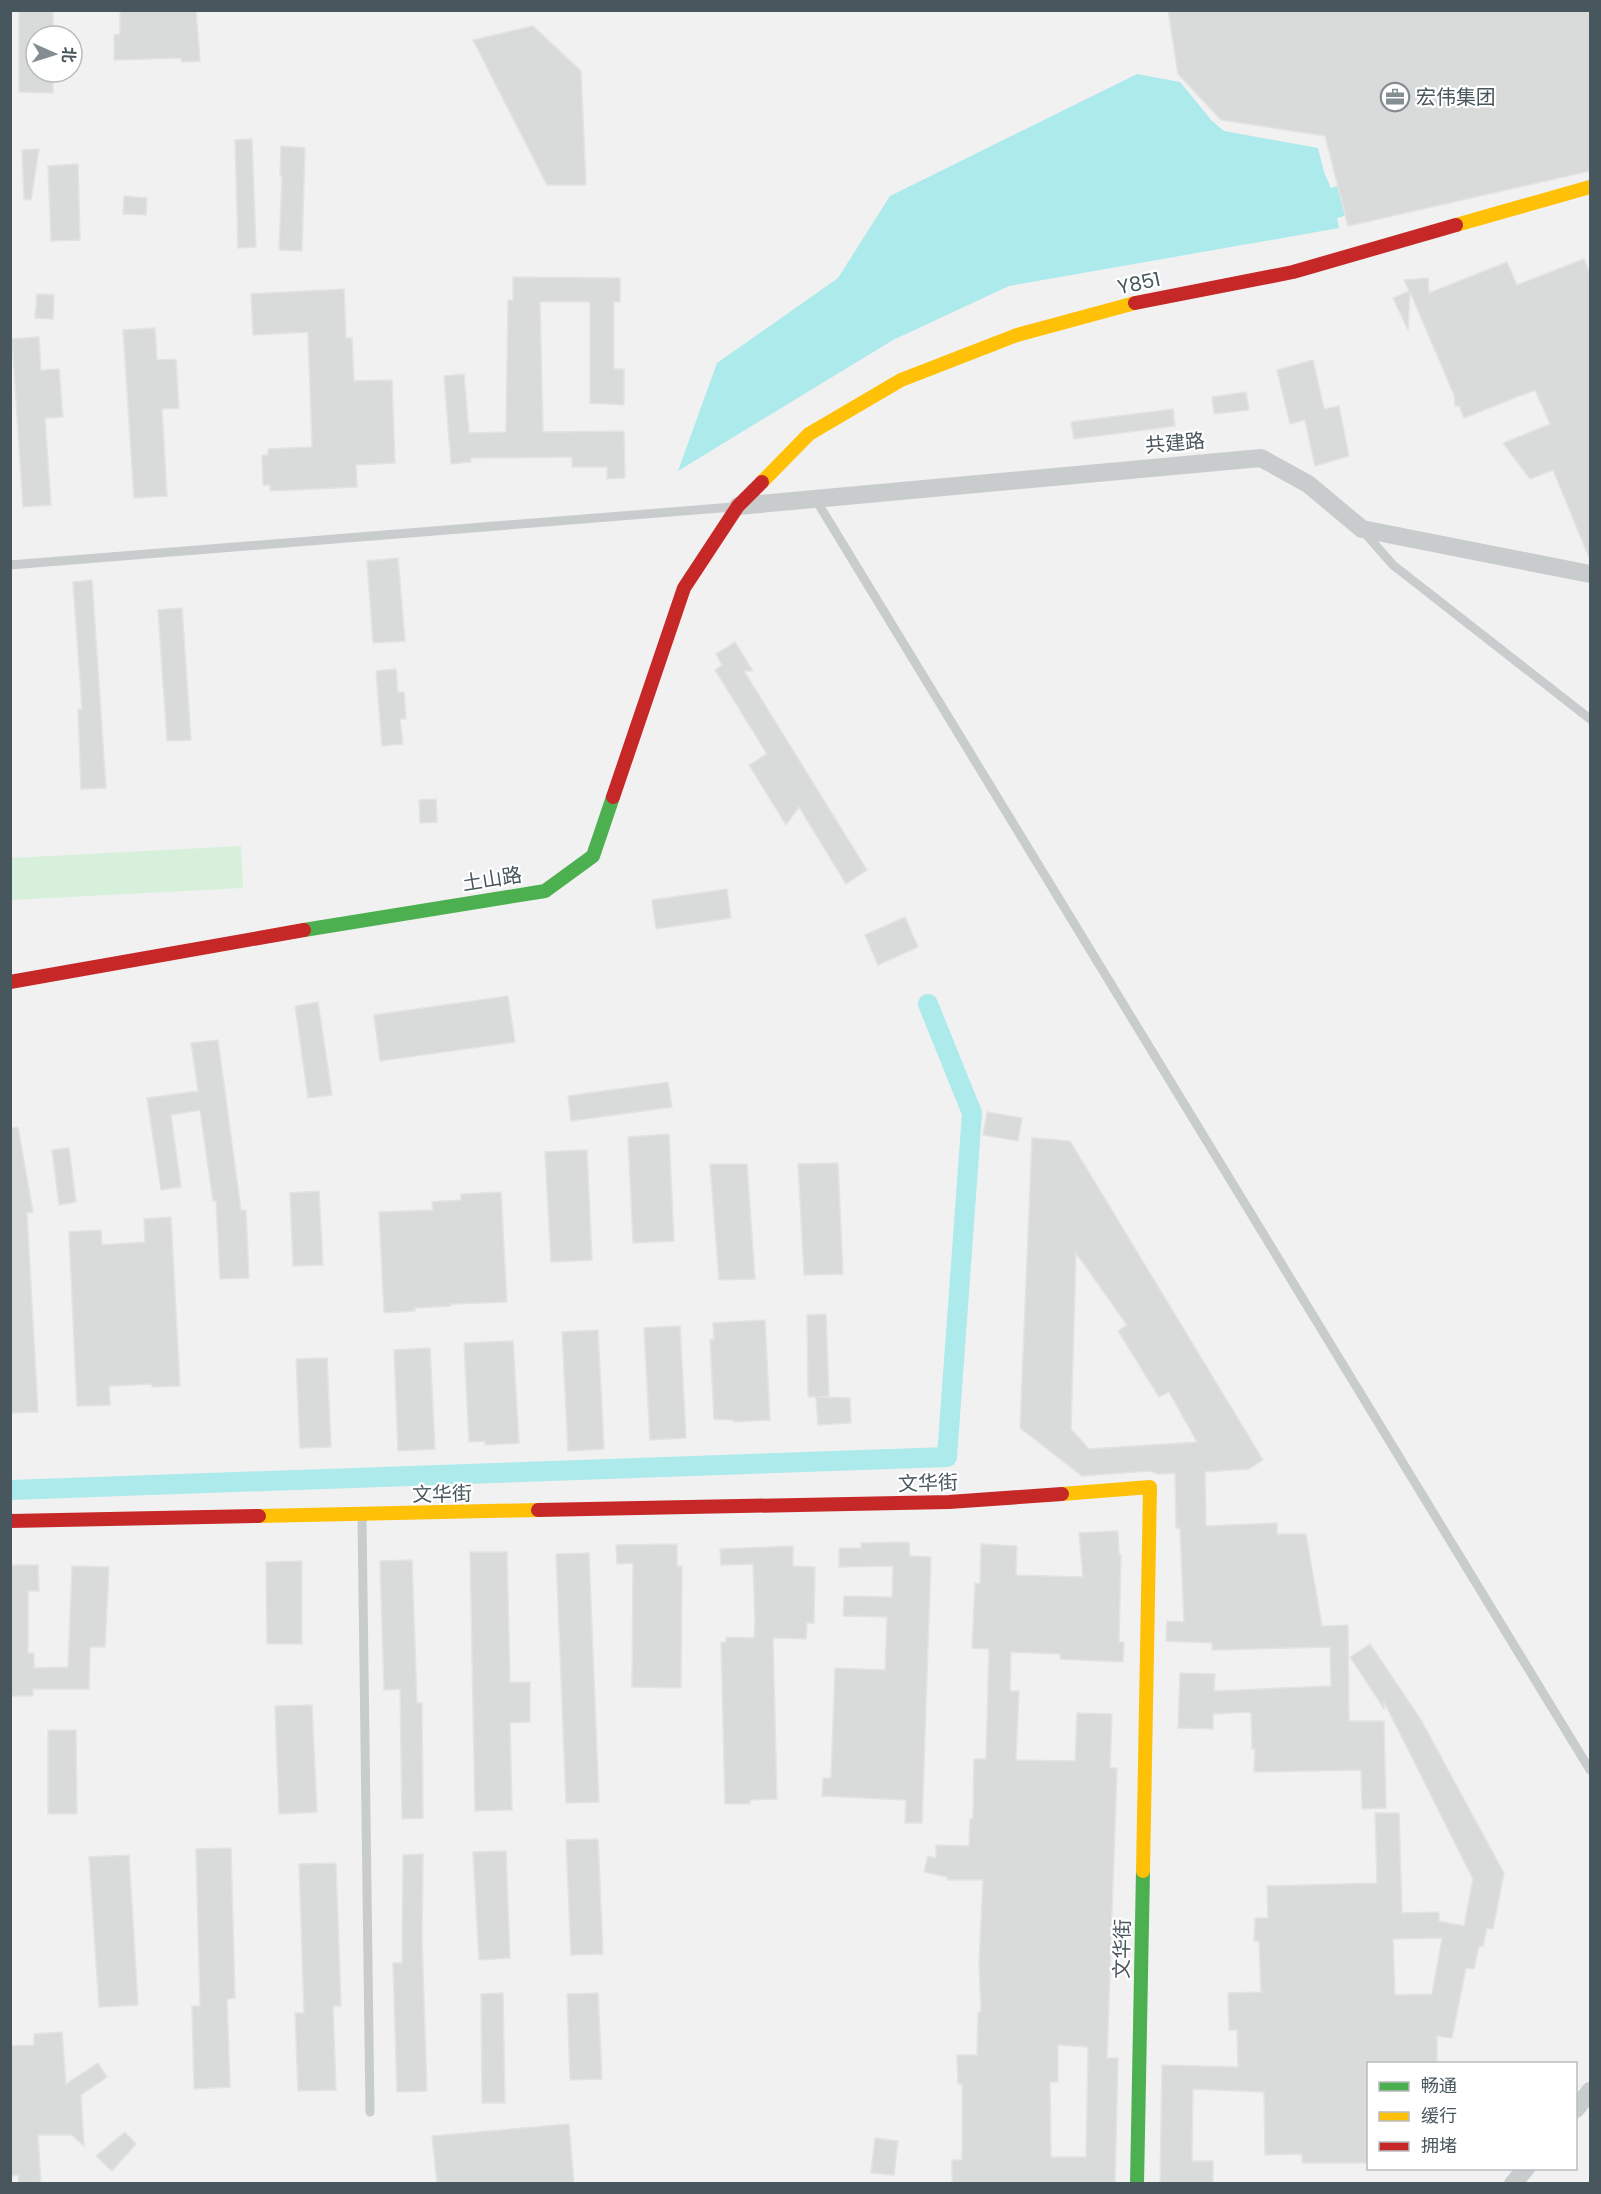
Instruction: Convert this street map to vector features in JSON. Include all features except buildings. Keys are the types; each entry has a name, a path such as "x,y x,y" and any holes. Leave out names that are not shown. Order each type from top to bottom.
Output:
{"street":[{"name":"Y851","path":"738,506 809,434 901,380 1017,335 1128,304 1293,272 1590,187"},
{"name":"共建路","path":"738,506 1261,458 1308,484 1362,529 1590,574"},
{"name":"土山路","path":"10,982 399,913 545,891 593,856 684,588 738,506"},
{"name":"文华街","path":"10,1521 949,1502 1150,1487 1137,2184"},
{"path":"1577,2107 1590,2091"},
{"path":"1513,2184 1525,2170"}],"lane":[{"path":"816,500 1590,1770"},
{"path":"10,565 738,506"},
{"path":"1362,529 1393,565 1590,719"},
{"path":"362,1515 370,2112"}],"green space":[{"path":"241,846 243,888 11,900 11,858"}],"water":[{"path":"1137,74 1180,82 1212,121 1224,131 1318,148 1331,188 1590,96 1590,134 1482,178 1337,218 1339,228 1009,286 893,340 678,471 717,363 838,278 890,196"}],"waterway":[{"path":"10,1490 947,1457 972,1113 928,1004"}],"traffic: fast":[{"path":"304,930 545,891 593,856 613,797"},
{"path":"1137,2184 1143,1871"}],"traffic: slow":[{"path":"1456,225 1590,187"},
{"path":"762,482 809,434 901,380 1017,335 1135,303"},
{"path":"1062,1494 1150,1487 1143,1871"},
{"path":"259,1516 538,1510"}],"traffic: jam":[{"path":"1135,303 1293,272 1456,225"},
{"path":"613,797 684,588 738,506 762,482"},
{"path":"10,982 304,930"},
{"path":"538,1510 949,1502 1062,1494"},
{"path":"10,1521 259,1516"}],"place":[{"name":"宏伟集团","path":"1395,97"}]}
